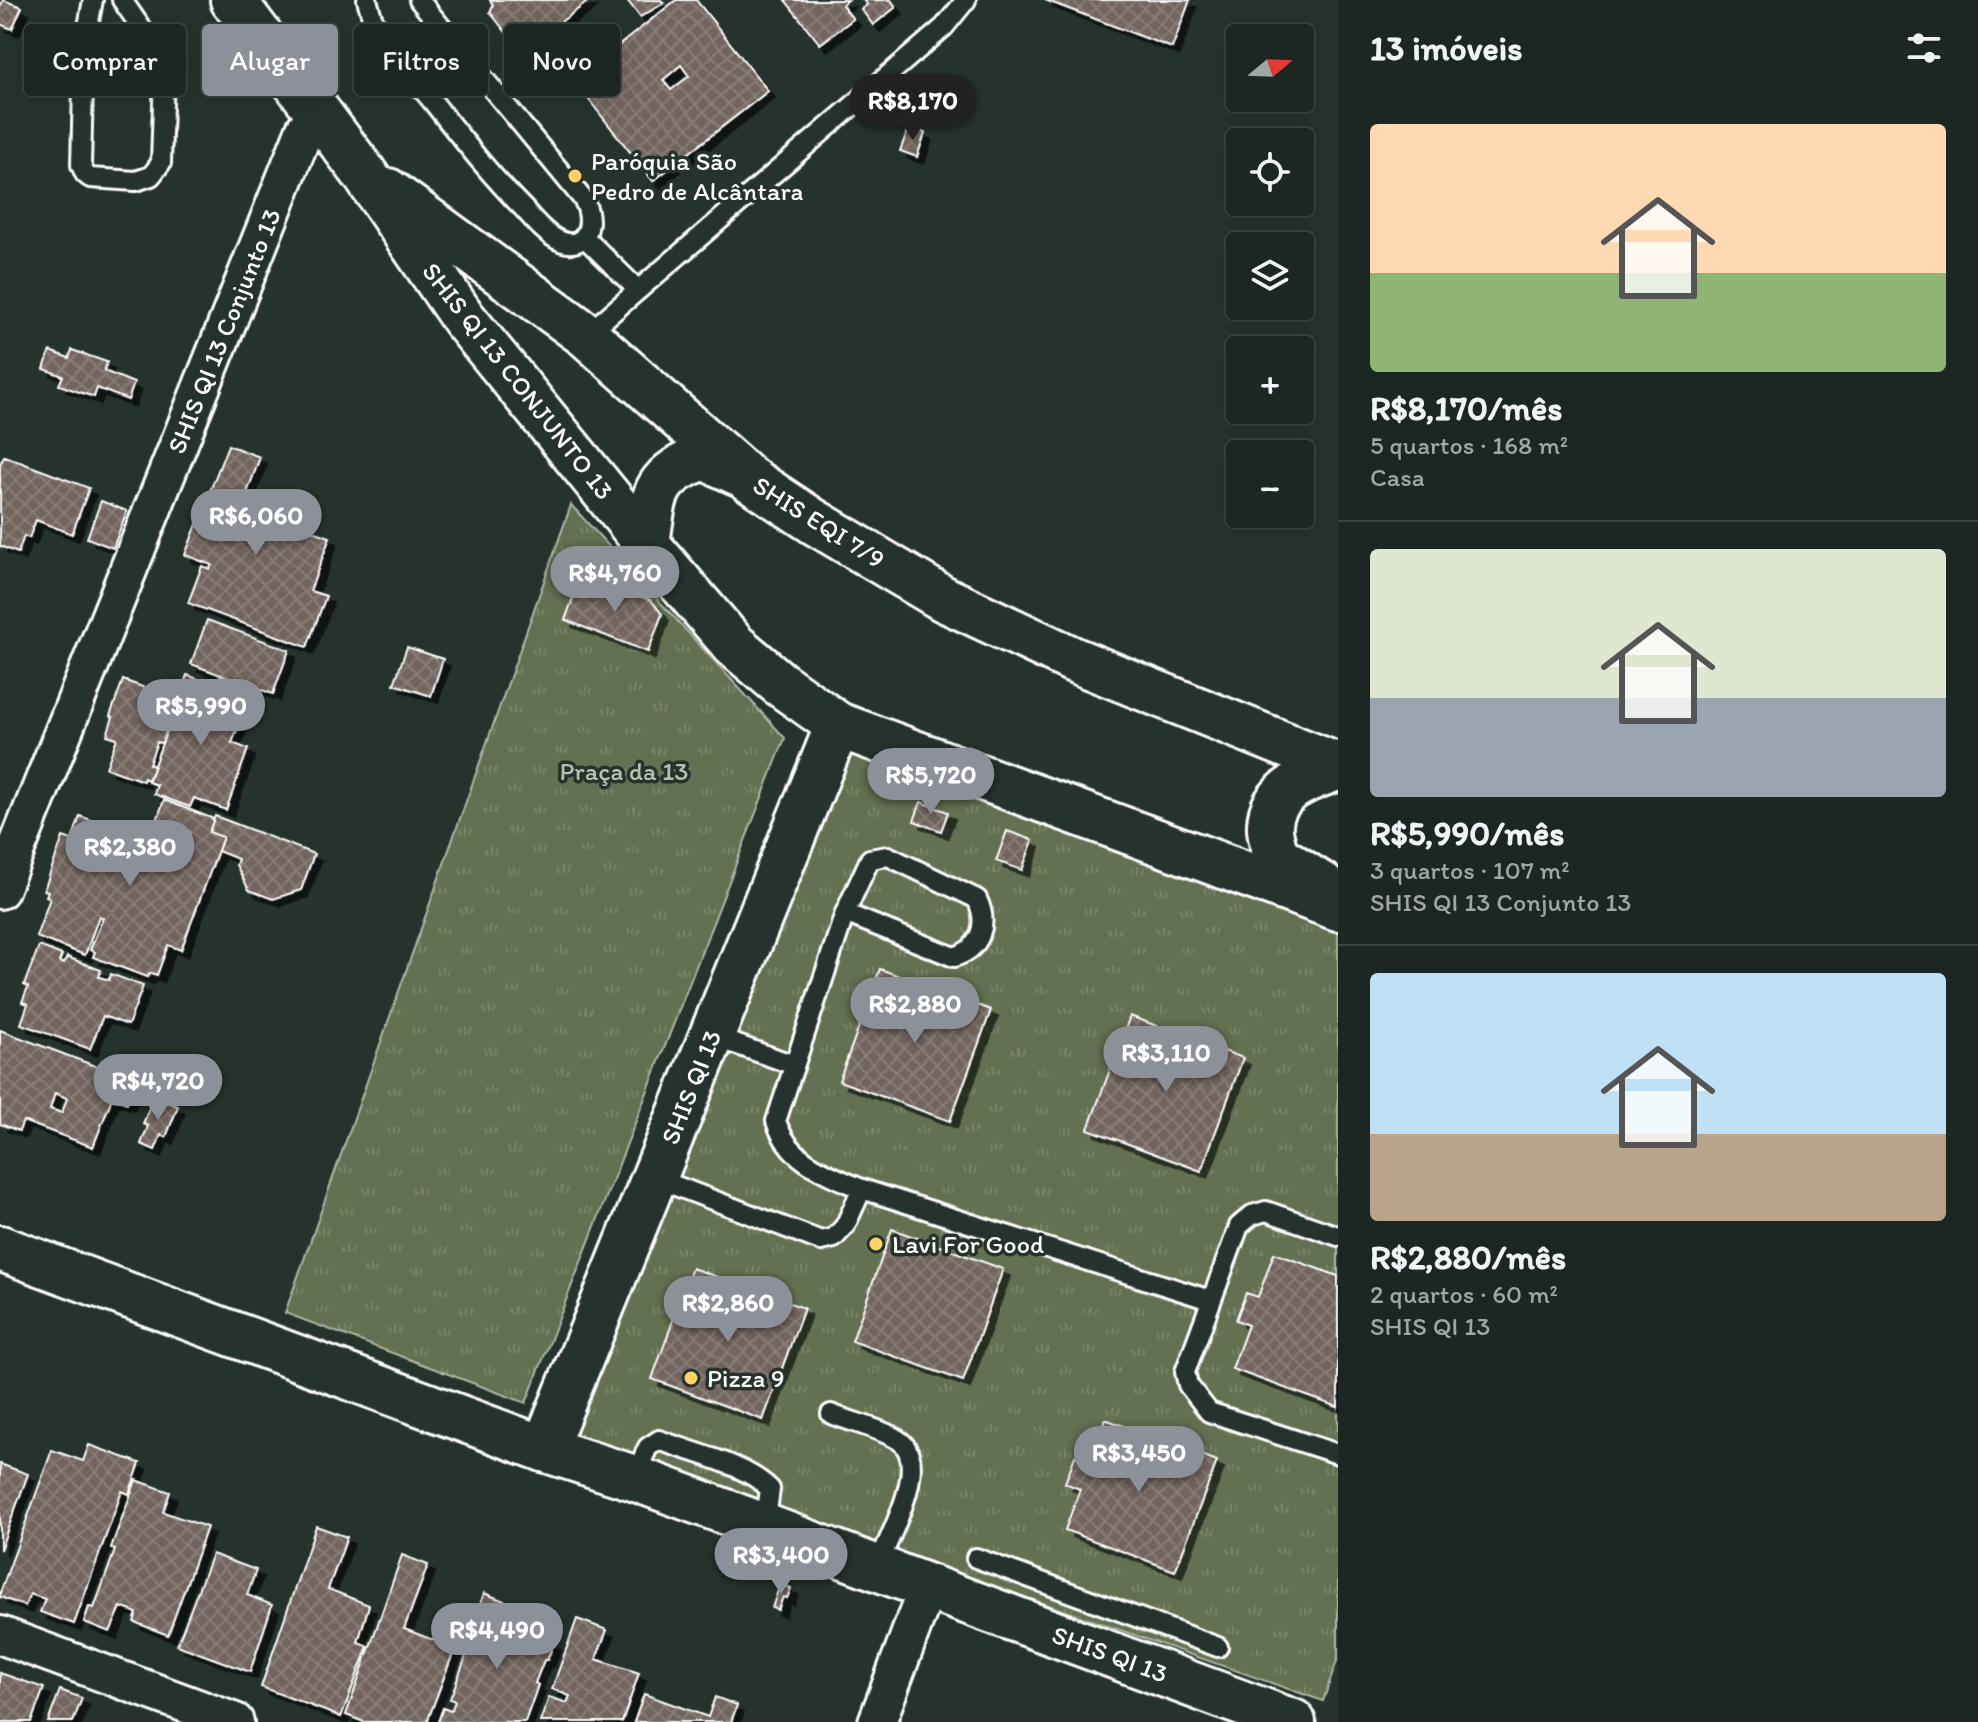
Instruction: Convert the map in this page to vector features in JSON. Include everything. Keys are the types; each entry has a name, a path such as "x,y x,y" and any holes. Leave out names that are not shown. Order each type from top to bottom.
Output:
{"street":[{"name":"SHIS QI 13 CONJUNTO 13","path":"233,0 364,173 463,318 647,544 734,645 779,683 838,725 1338,908"},
{"name":"SHIS QI 13 Conjunto 13","path":"0,890 305,129"},
{"name":"SHIS EQI 7/9","path":"364,173 586,335 748,478 813,521 944,599 1074,660 1338,767"},
{"path":"647,544 654,498 664,479 679,466 704,457 748,478"},
{"name":"SHIS QI 13","path":"544,1449 838,725"},
{"path":"1338,767 1293,787 1274,809 1270,825 1276,856 1338,895"},
{"name":"SHIS QI 13","path":"0,1248 927,1588 1093,1624 1293,1722"},
{"path":"877,1722 927,1588"},
{"path":"0,1635 235,1722"}],"lane":[{"path":"93,0 84,48 81,165 90,178 136,181 151,176 161,163 164,74 160,55 122,0"},
{"path":"367,0 377,29 396,57 499,184 547,233 563,244 575,243 584,237 591,225 590,212 583,199 419,0"},
{"path":"586,335 944,27 966,0"},
{"path":"584,237 638,290"},
{"path":"845,913 954,957 966,954 983,930 983,912 977,899 888,856 870,859 845,913 776,1121 780,1135 806,1165 862,1189 1210,1300"},
{"path":"712,1036 794,1065"},
{"path":"655,1178 821,1241 834,1238 845,1226 862,1189"},
{"path":"1338,1236 1266,1211 1252,1215 1239,1226 1185,1372 1195,1398 1209,1412 1338,1454"},
{"path":"831,1414 898,1439 910,1456 912,1481 876,1569"},
{"path":"976,1558 1093,1624 1218,1647"}],"green space":[{"name":"Praça da 13","path":"571,505 785,738 526,1403 285,1313"},
{"path":"842,747 1338,923 1338,1658 1323,1701 571,1438"}],"building":[{"path":"3,0 22,7 12,29 0,24"},
{"path":"490,0 590,0 558,24 504,24 504,30 490,12 493,5"},
{"path":"627,0 661,0 664,3 640,17"},
{"path":"676,0 696,0 768,91 653,181 586,96 620,96 620,44","holes":["681,65 689,76 671,90 663,80"]},
{"path":"785,0 848,0 842,5 853,19 820,44"},
{"path":"863,0 891,0 896,7 873,25 861,9 867,5"},
{"path":"1045,0 1190,0 1172,48"},
{"path":"909,127 925,133 917,157 900,151"},
{"path":"72,350 107,362 104,371 134,383 128,400 97,388 94,397 59,385 63,376 44,369 50,351 69,358"},
{"path":"228,445 260,457 247,493 302,513 297,525 330,537 310,591 326,596 307,647 188,603 202,566 210,569 212,565 185,555"},
{"path":"4,456 89,488 72,534 36,520 29,538 24,536 18,553 0,546 0,464"},
{"path":"101,501 127,511 113,548 87,538"},
{"path":"581,577 651,600 662,614 648,652 565,620"},
{"path":"207,620 289,650 273,694 191,664"},
{"path":"407,647 443,659 431,696 394,684"},
{"path":"187,675 249,698 232,743 248,749 226,810 194,798 190,807 154,794 157,785 148,782"},
{"path":"123,680 173,698 162,727 167,729 162,743 157,742 149,764 154,766 148,780 106,768 117,738 107,735 113,717 110,716"},
{"path":"164,800 214,819 209,832 223,837 181,950 168,945 157,975 151,973 147,977 93,957 95,952 90,950 103,918 99,916 85,955 36,937 50,898 46,896 48,891 44,890 63,837 75,841 73,837 80,816 133,835 139,819 188,838 190,832 157,820"},
{"path":"921,802 948,812 941,831 914,821"},
{"path":"215,816 314,854 301,890 273,899 249,890 236,865 238,859 218,851 223,837 209,832"},
{"path":"1007,831 1033,840 1022,870 996,861"},
{"path":"39,946 62,955 59,962 64,964 67,957 101,970 99,977 109,980 111,974 143,986 128,1025 103,1016 90,1049 21,1024 28,1004 22,1002 28,987 24,985"},
{"path":"880,969 991,1010 950,1121 839,1081"},
{"path":"1130,1016 1243,1058 1201,1171 1088,1129"},
{"path":"0,1030 135,1081 127,1103 112,1098 93,1147 23,1121 19,1131 0,1124","holes":["55,1093 67,1098 62,1113 50,1109"]},
{"path":"153,1097 178,1106 166,1137 161,1135 155,1150 141,1144 148,1126 143,1124"},
{"path":"892,1229 1003,1269 963,1381 852,1341"},
{"path":"1274,1253 1338,1276 1338,1407 1232,1369 1248,1325 1236,1320 1246,1293 1258,1297"},
{"path":"692,1268 804,1308 763,1420 652,1379"},
{"path":"1105,1419 1217,1461 1175,1571 1065,1530 1080,1489 1065,1483 1075,1456 1090,1461"},
{"path":"89,1445 140,1463 129,1494 122,1491 74,1624 40,1612 45,1599 30,1594 25,1606 0,1597 0,1593 52,1450 83,1461"},
{"path":"0,1464 28,1474 0,1550"},
{"path":"136,1480 170,1492 163,1512 207,1527 168,1635 134,1622 137,1613 121,1607 110,1632 84,1622 89,1607 94,1608 115,1550 111,1548"},
{"path":"316,1526 347,1537 328,1589 369,1605 358,1642 368,1646 341,1717 261,1687"},
{"path":"212,1554 256,1570 247,1595 272,1605 250,1672 177,1645"},
{"path":"402,1555 428,1565 404,1629 455,1648 427,1722 364,1722 346,1715"},
{"path":"780,1584 791,1588 778,1610 772,1608"},
{"path":"484,1593 507,1602 499,1623 554,1643 535,1683 538,1685 525,1722 438,1722 443,1708 451,1711 455,1701 450,1699 474,1635 470,1634"},
{"path":"577,1619 607,1630 596,1659 639,1673 622,1722 540,1722 549,1697 567,1703 570,1696 552,1689"},
{"path":"0,1673 44,1688 31,1722 0,1722"},
{"path":"60,1690 82,1698 73,1722 48,1722"},
{"path":"644,1694 708,1717 715,1697 737,1705 731,1722 634,1722"}],"place":[{"name":"Paróquia São Pedro de Alcântara","path":"575,176"},
{"name":"Lavi For Good","path":"876,1244"},
{"name":"Pizza 9","path":"691,1378"}]}
